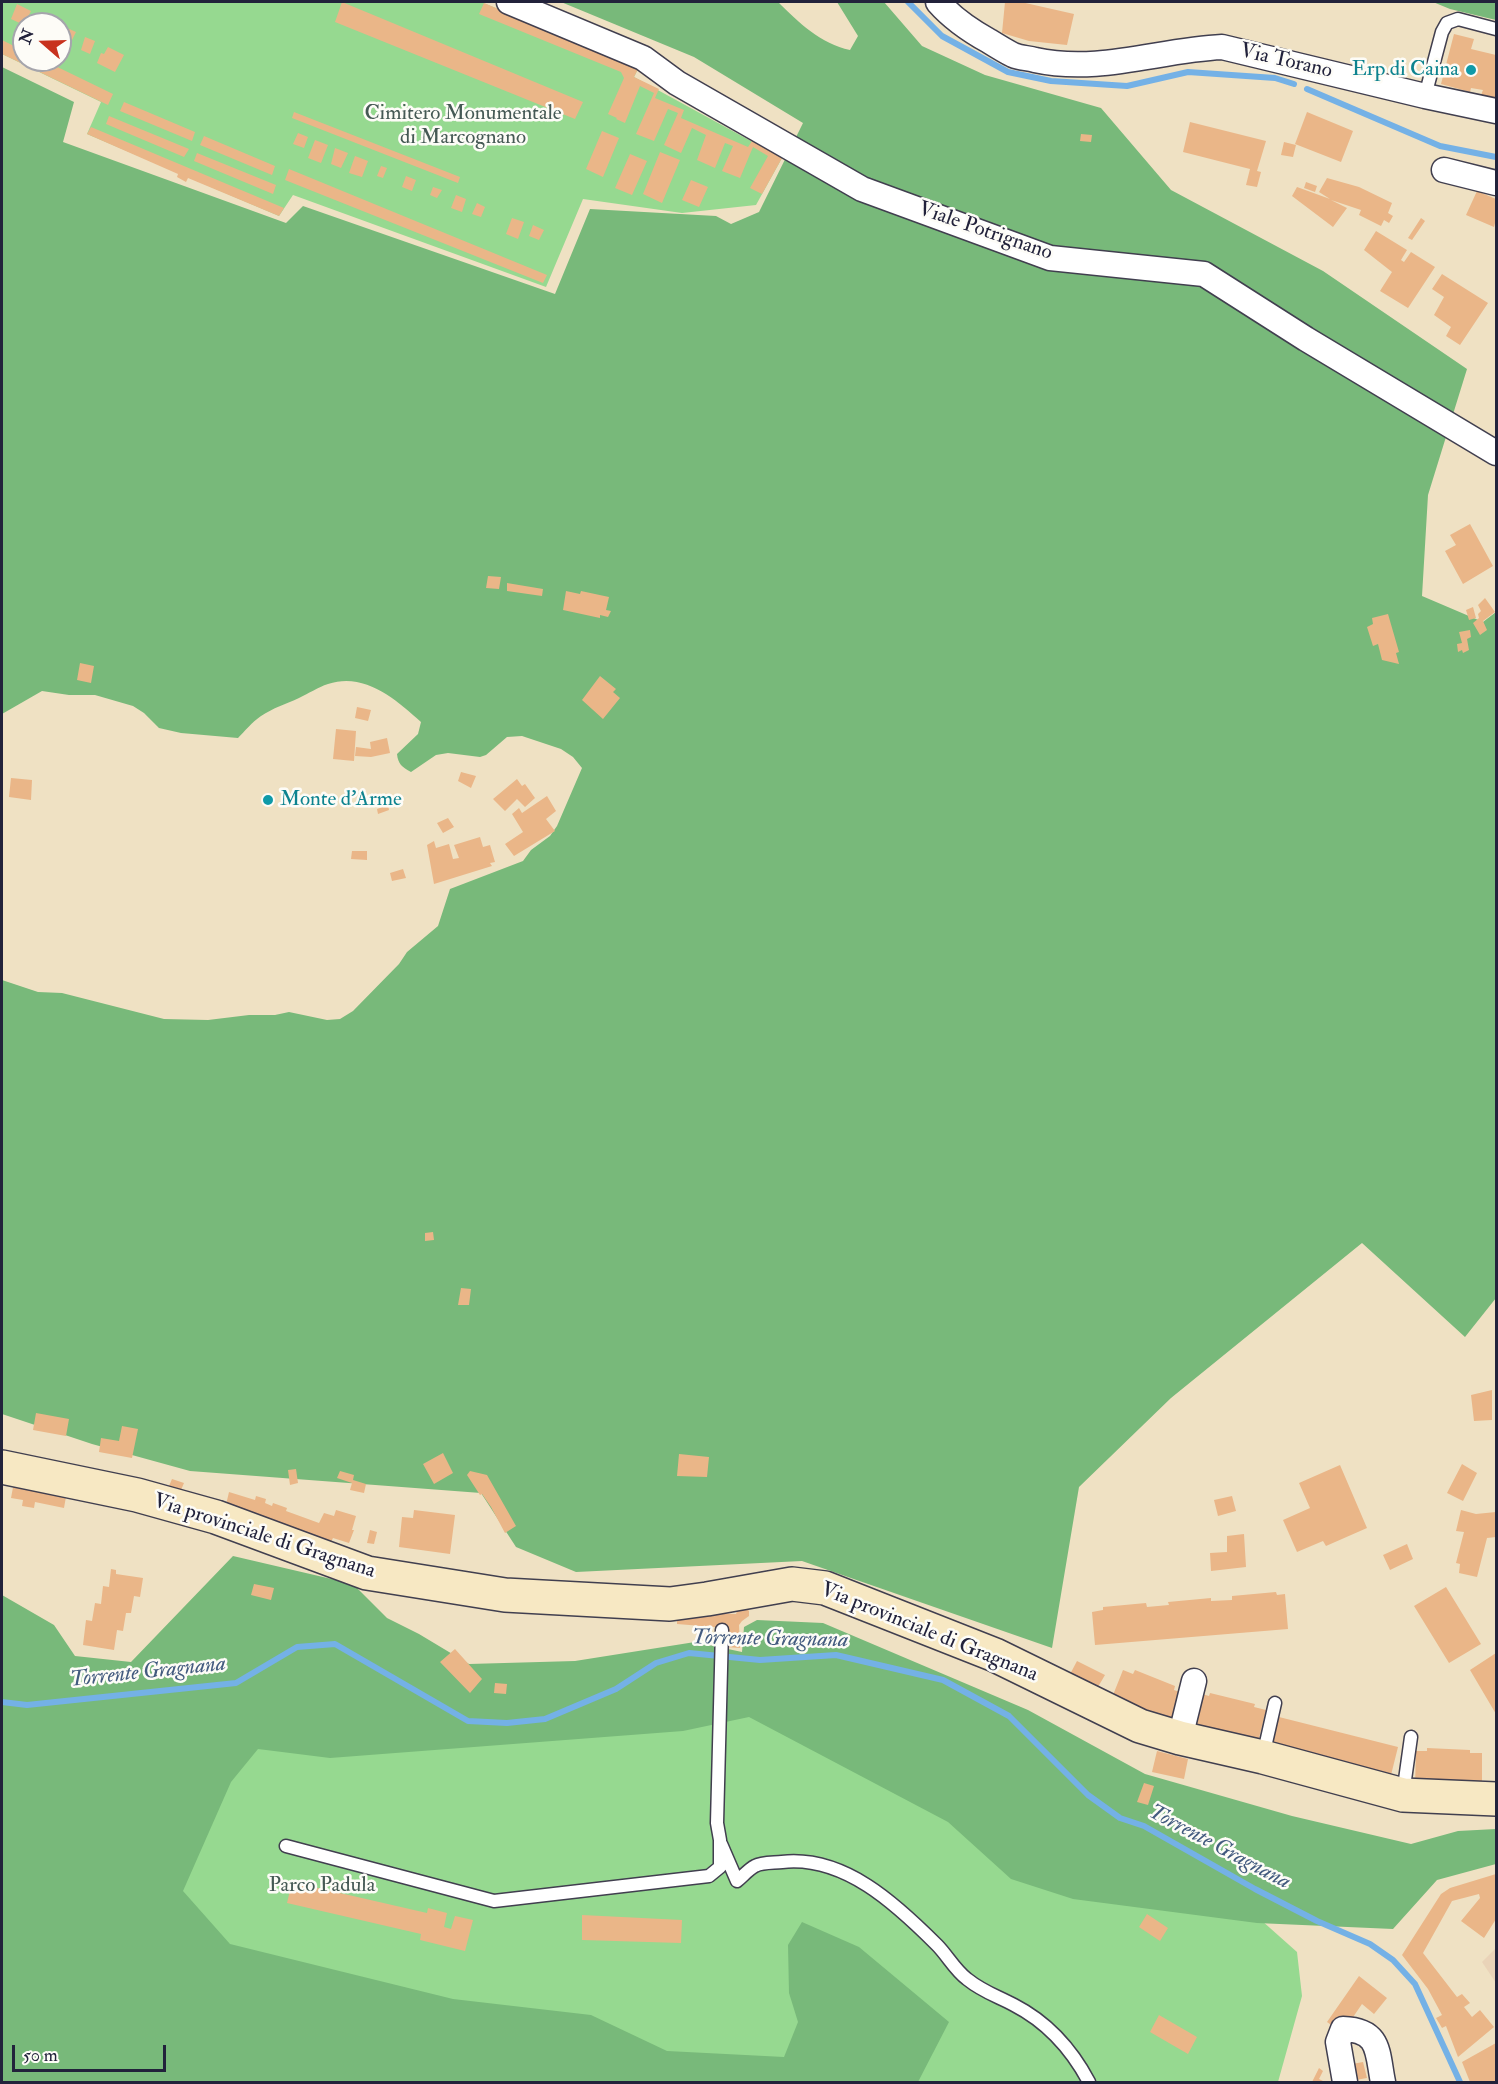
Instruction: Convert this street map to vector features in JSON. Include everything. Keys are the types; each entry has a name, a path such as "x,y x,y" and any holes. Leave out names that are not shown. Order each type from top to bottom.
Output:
{"main road":[{"name":"Via provinciale di Gragnana","path":"2,1467 137,1495 216,1517 367,1573 505,1595 670,1604 792,1584 825,1588 995,1655 1140,1726 1403,1795 1497,1799"}],"street":[{"name":"Viale Potrignano","path":"509,2 643,58 677,83 862,189 1050,258 1204,274 1306,339 1497,453"},
{"name":"Via Torano","path":"938,2 946,11 978,35 1014,55 1050,63 1081,65 1146,59 1194,48 1222,47 1497,111"},
{"path":"1444,170 1497,183"},
{"path":"1180,1738 1194,1681"},
{"path":"1345,2082 1338,2042 1343,2029 1358,2029 1368,2036 1377,2048 1383,2082"}],"lane":[{"path":"1425,96 1442,32 1447,23 1458,19 1497,29"},
{"path":"286,1846 494,1901 709,1876 720,1867 720,1840 717,1823 722,1630"},
{"path":"1263,1757 1275,1703"},
{"path":"1403,1795 1411,1737"},
{"path":"720,1840 737,1881 756,1865 800,1860 826,1865 850,1876 887,1899 937,1946 965,1977 987,1994 1014,2005 1041,2021 1073,2055 1089,2082"}],"shaded area":[{"path":"1496,1948 1496,1983 1482,1962"}],"green space":[{"name":"Cimitero Monumentale di Marcognano","path":"2,2 481,2 639,67 634,77 782,158 756,205 682,213 583,199 546,287 293,195 279,216 87,134 101,102 39,72 72,72 72,12 12,12 12,59 2,54"},
{"path":"561,2 778,2 802,24 829,43 850,50 858,36 837,2 884,2 922,46 985,75 1101,108 1171,190 1323,271 1467,369 1428,495 1422,596 1483,622 1496,612 1496,1298 1465,1337 1362,1243 1171,1398 1079,1487 1052,1648 802,1561 576,1572 516,1547 481,1493 190,1471 92,1444 2,1414 2,980 38,992 62,993 164,1019 208,1020 289,1012 327,1020 340,1019 353,1011 399,964 407,952 438,926 450,889 523,861 531,850 550,836 557,826 582,768 573,757 561,749 522,736 507,737 486,755 480,757 448,753 436,755 411,772 401,765 397,754 418,734 421,722 379,690 354,682 342,681 328,684 275,708 258,718 238,738 181,733 159,728 133,706 95,695 69,695 42,691 2,714 2,67 74,102 63,142 286,223 303,206 555,294 590,209 716,216 731,224 759,212 803,123 694,57"},
{"path":"1433,2 1496,2 1496,20 1450,9"},
{"path":"233,1556 353,1584 387,1618 469,1664 575,1661 695,1642 742,1652 744,1627 757,1620 823,1623 1028,1710 1145,1774 1292,1816 1411,1844 1458,1831 1496,1829 1496,1864 1437,1880 1393,1929 1257,1923 1073,1899 1011,1879 948,1822 749,1717 683,1731 330,1758 258,1749 231,1782 183,1891 230,1944 453,1999 591,2015 667,2051 784,2057 798,2022 789,1993 788,1945 802,1922 859,1947 949,2022 918,2082 2,2082 2,1595 54,1625 75,1656 131,1662"},
{"name":"Parco Padula","path":"803,1714 1243,1904 1297,1952 1302,1996 1278,2082 2,2082 2,1771 16,1733 636,1721"}],"building":[{"path":"342,2 583,102 575,119 335,22"},
{"path":"1005,2 1021,2 1074,14 1067,45 1029,41 1002,33"},
{"path":"484,3 639,67 634,77 659,89 655,98 684,110 681,118 748,147 752,141 782,158 762,194 750,188 768,156 753,147 740,178 722,171 733,146 725,143 715,168 697,160 706,135 692,128 681,153 664,145 678,113 668,109 654,141 636,134 654,93 640,86 625,123 616,119 608,114 624,78 621,72 479,14"},
{"path":"17,4 31,11 30,12 14,12"},
{"name":"Erp di Caina","path":"1454,34 1474,39 1471,49 1496,55 1496,98 1481,95 1483,90 1471,88 1470,92 1441,84"},
{"path":"85,37 95,41 90,54 81,50"},
{"path":"2,40 12,45 12,59 2,54"},
{"path":"108,47 124,55 115,72 97,63 101,53 104,54"},
{"path":"39,72 68,72 113,94 108,105"},
{"path":"124,102 195,132 192,141 120,111"},
{"path":"294,112 460,177 458,183 292,118"},
{"path":"1307,112 1353,131 1341,162 1295,144"},
{"path":"109,116 189,149 184,157 106,124"},
{"path":"1190,122 1266,141 1257,171 1261,172 1257,187 1246,185 1250,169 1183,152"},
{"path":"91,127 284,208 279,216 188,178 186,182 177,177 178,174 87,134"},
{"path":"602,131 619,138 603,177 586,169"},
{"path":"298,133 308,137 304,148 293,144"},
{"path":"1081,134 1092,135 1091,142 1080,141"},
{"path":"204,136 275,166 272,175 200,145"},
{"path":"315,140 328,145 321,163 308,158"},
{"path":"1284,142 1296,145 1293,157 1281,155"},
{"path":"335,148 348,153 341,168 331,164"},
{"path":"660,152 680,160 662,203 643,194"},
{"path":"197,153 276,185 273,194 194,161"},
{"path":"630,154 647,161 632,195 615,188"},
{"path":"355,156 368,161 362,177 349,173"},
{"path":"381,166 387,168 383,178 377,176"},
{"path":"289,169 547,275 543,283 285,180"},
{"path":"406,176 416,180 412,191 402,187"},
{"path":"1327,178 1359,187 1392,203 1388,213 1393,216 1389,223 1384,220 1381,226 1359,215 1361,210 1331,200 1347,208 1333,227 1292,196 1297,187 1330,199 1319,192"},
{"path":"691,180 708,187 699,207 682,200"},
{"path":"1306,182 1317,186 1315,192 1304,188"},
{"path":"433,187 442,190 437,198 430,195"},
{"path":"1477,191 1496,199 1494,227 1466,215"},
{"path":"456,195 466,199 462,212 451,208"},
{"path":"477,203 485,207 481,217 472,214"},
{"path":"512,218 524,222 518,239 506,234"},
{"path":"1421,218 1425,221 1412,240 1408,238"},
{"path":"533,225 544,230 539,240 529,236"},
{"path":"1376,231 1407,250 1401,260 1404,262 1411,252 1435,267 1408,308 1380,291 1392,272 1364,250"},
{"path":"1442,274 1488,303 1460,345 1446,336 1451,327 1434,315 1444,297 1432,289"},
{"path":"1470,524 1493,566 1463,584 1445,551 1456,545 1450,535"},
{"path":"488,576 501,577 499,589 486,588"},
{"path":"507,583 543,589 542,596 507,591"},
{"path":"566,591 580,594 581,591 609,597 606,610 611,611 608,617 600,615 600,618 563,610"},
{"path":"1485,598 1495,612 1483,621 1487,630 1480,635 1473,623 1479,618 1478,614 1481,611 1478,605"},
{"path":"1473,607 1476,618 1469,620 1466,610"},
{"path":"1388,614 1399,652 1396,653 1399,664 1382,660 1378,644 1373,646 1367,627 1373,624 1372,618"},
{"path":"1470,630 1471,637 1467,639 1469,650 1463,653 1462,650 1458,652 1457,644 1462,643 1459,632"},
{"path":"80,663 94,666 91,683 77,680"},
{"path":"600,676 616,689 613,692 620,698 603,719 582,700"},
{"path":"357,707 371,710 368,721 355,718"},
{"path":"336,729 356,731 354,761 333,759"},
{"path":"387,738 390,753 371,757 355,756 356,747 371,749 370,742"},
{"path":"461,772 476,776 471,788 458,781"},
{"path":"11,778 32,780 31,800 9,797"},
{"path":"517,779 522,786 525,784 535,798 525,807 517,799 505,811 493,799"},
{"path":"547,796 556,811 546,819 555,831 514,856 505,844 523,832 512,814 519,808 522,813"},
{"path":"388,805 389,810 378,814 377,809"},
{"path":"448,818 454,827 443,833 437,823"},
{"path":"480,837 483,847 490,845 495,862 490,863 492,866 434,884 427,845 434,841 436,848 449,844 453,859 459,858 454,845"},
{"path":"352,851 367,851 367,860 351,859"},
{"path":"403,869 406,878 392,881 390,873"},
{"path":"433,1232 434,1240 425,1241 425,1233"},
{"path":"461,1288 471,1289 469,1305 458,1305"},
{"path":"1492,1390 1492,1420 1474,1421 1471,1395"},
{"path":"36,1413 69,1419 66,1436 33,1430"},
{"path":"122,1426 138,1429 132,1458 99,1452 101,1438 119,1441"},
{"path":"443,1453 453,1473 434,1484 423,1464"},
{"path":"679,1454 709,1457 707,1477 677,1476"},
{"path":"1462,1464 1477,1473 1463,1501 1447,1493"},
{"path":"1340,1465 1367,1528 1326,1546 1323,1541 1297,1552 1283,1520 1310,1508 1299,1483"},
{"path":"296,1469 298,1483 290,1485 288,1470"},
{"path":"340,1471 354,1475 353,1480 366,1484 364,1493 350,1490 352,1483 337,1478"},
{"path":"470,1471 487,1475 516,1526 505,1533 491,1507 467,1475"},
{"path":"172,1479 184,1483 181,1490 169,1486"},
{"path":"14,1482 67,1491 64,1508 35,1502 34,1508 22,1506 23,1500 11,1498"},
{"path":"229,1492 255,1500 256,1496 266,1499 265,1503 287,1508 286,1511 319,1523 324,1513 334,1516 336,1510 356,1516 352,1530 354,1530 349,1543 333,1538 330,1544 225,1509"},
{"path":"1232,1496 1236,1511 1218,1516 1214,1500"},
{"path":"414,1510 455,1515 450,1554 399,1547 402,1517 413,1518"},
{"path":"1461,1510 1476,1514 1496,1512 1496,1537 1487,1538 1477,1577 1459,1573 1460,1564 1456,1563 1464,1532 1456,1531"},
{"path":"370,1530 377,1532 374,1544 367,1543"},
{"path":"1244,1534 1246,1567 1211,1571 1210,1553 1227,1552 1227,1536"},
{"path":"1407,1544 1413,1559 1390,1570 1383,1555"},
{"path":"111,1569 116,1570 116,1574 143,1578 140,1597 134,1596 131,1613 126,1613 123,1631 117,1630 114,1650 83,1645 86,1620 92,1621 95,1603 101,1604 103,1586 109,1587"},
{"path":"254,1584 274,1588 271,1600 251,1595"},
{"path":"1446,1587 1481,1644 1449,1663 1414,1606"},
{"path":"1276,1592 1277,1595 1285,1594 1288,1629 1095,1645 1092,1612 1103,1610 1103,1607 1146,1603 1147,1607 1169,1605 1168,1602 1211,1598 1211,1601 1232,1600 1232,1596"},
{"path":"745,1607 749,1611 749,1616 739,1625 740,1648 726,1647 726,1628 677,1624 677,1616 706,1613 736,1614 738,1609"},
{"path":"455,1649 482,1679 470,1693 440,1662"},
{"path":"1496,1653 1496,1714 1470,1670"},
{"path":"1077,1661 1105,1675 1095,1692 1068,1678"},
{"path":"1123,1670 1133,1674 1135,1670 1175,1686 1174,1690 1185,1694 1173,1724 1111,1700"},
{"path":"495,1683 507,1684 506,1694 494,1693"},
{"path":"1198,1693 1209,1696 1210,1693 1255,1704 1254,1707 1266,1710 1257,1746 1189,1729"},
{"path":"1279,1717 1398,1747 1390,1779 1271,1750"},
{"path":"1427,1748 1470,1750 1470,1753 1482,1753 1482,1787 1415,1785 1416,1751 1427,1751"},
{"path":"1157,1751 1188,1759 1184,1779 1152,1772"},
{"path":"1144,1783 1154,1786 1148,1805 1137,1802"},
{"path":"1496,1874 1496,1919 1484,1938 1461,1921 1480,1898 1479,1894 1452,1901 1423,1953 1457,1997 1462,1994 1470,2003 1464,2007 1472,2017 1480,2010 1494,2027 1458,2057 1446,2026 1442,2028 1436,2018 1442,2015 1428,1989 1402,1955 1441,1894 1450,1888"},
{"path":"292,1882 427,1913 428,1908 447,1913 444,1927 451,1929 455,1916 473,1920 465,1951 420,1940 421,1934 287,1903"},
{"path":"1147,1914 1168,1928 1160,1941 1139,1927"},
{"path":"582,1915 682,1920 681,1943 582,1940"},
{"path":"1359,1976 1387,1998 1374,2014 1362,2004 1349,2023 1337,2029 1327,2022"},
{"path":"1159,2015 1197,2037 1188,2054 1150,2032"},
{"path":"1496,2043 1496,2082 1470,2082 1462,2062"},
{"path":"1363,2062 1367,2078 1350,2081 1347,2065"},
{"path":"1319,2068 1323,2071 1319,2079 1325,2082 1312,2082"}],"waterway":[{"path":"908,2 942,36 1008,72 1051,81 1127,86 1188,72 1275,78 1294,84"},
{"path":"1307,89 1440,146 1496,157"},
{"name":"Torrente Gragnana","path":"2,1702 27,1705 236,1683 297,1647 335,1644 468,1721 507,1723 545,1719 616,1689 656,1663 689,1653 760,1660 836,1655 943,1680 1009,1716 1088,1795 1120,1818 1144,1826 1255,1889 1317,1921 1370,1944 1393,1960 1415,1984 1460,2082"}],"place":[{"name":"Erp di Caina","path":"1471,70"},
{"name":"Monte d'Arme","path":"268,800"}]}
